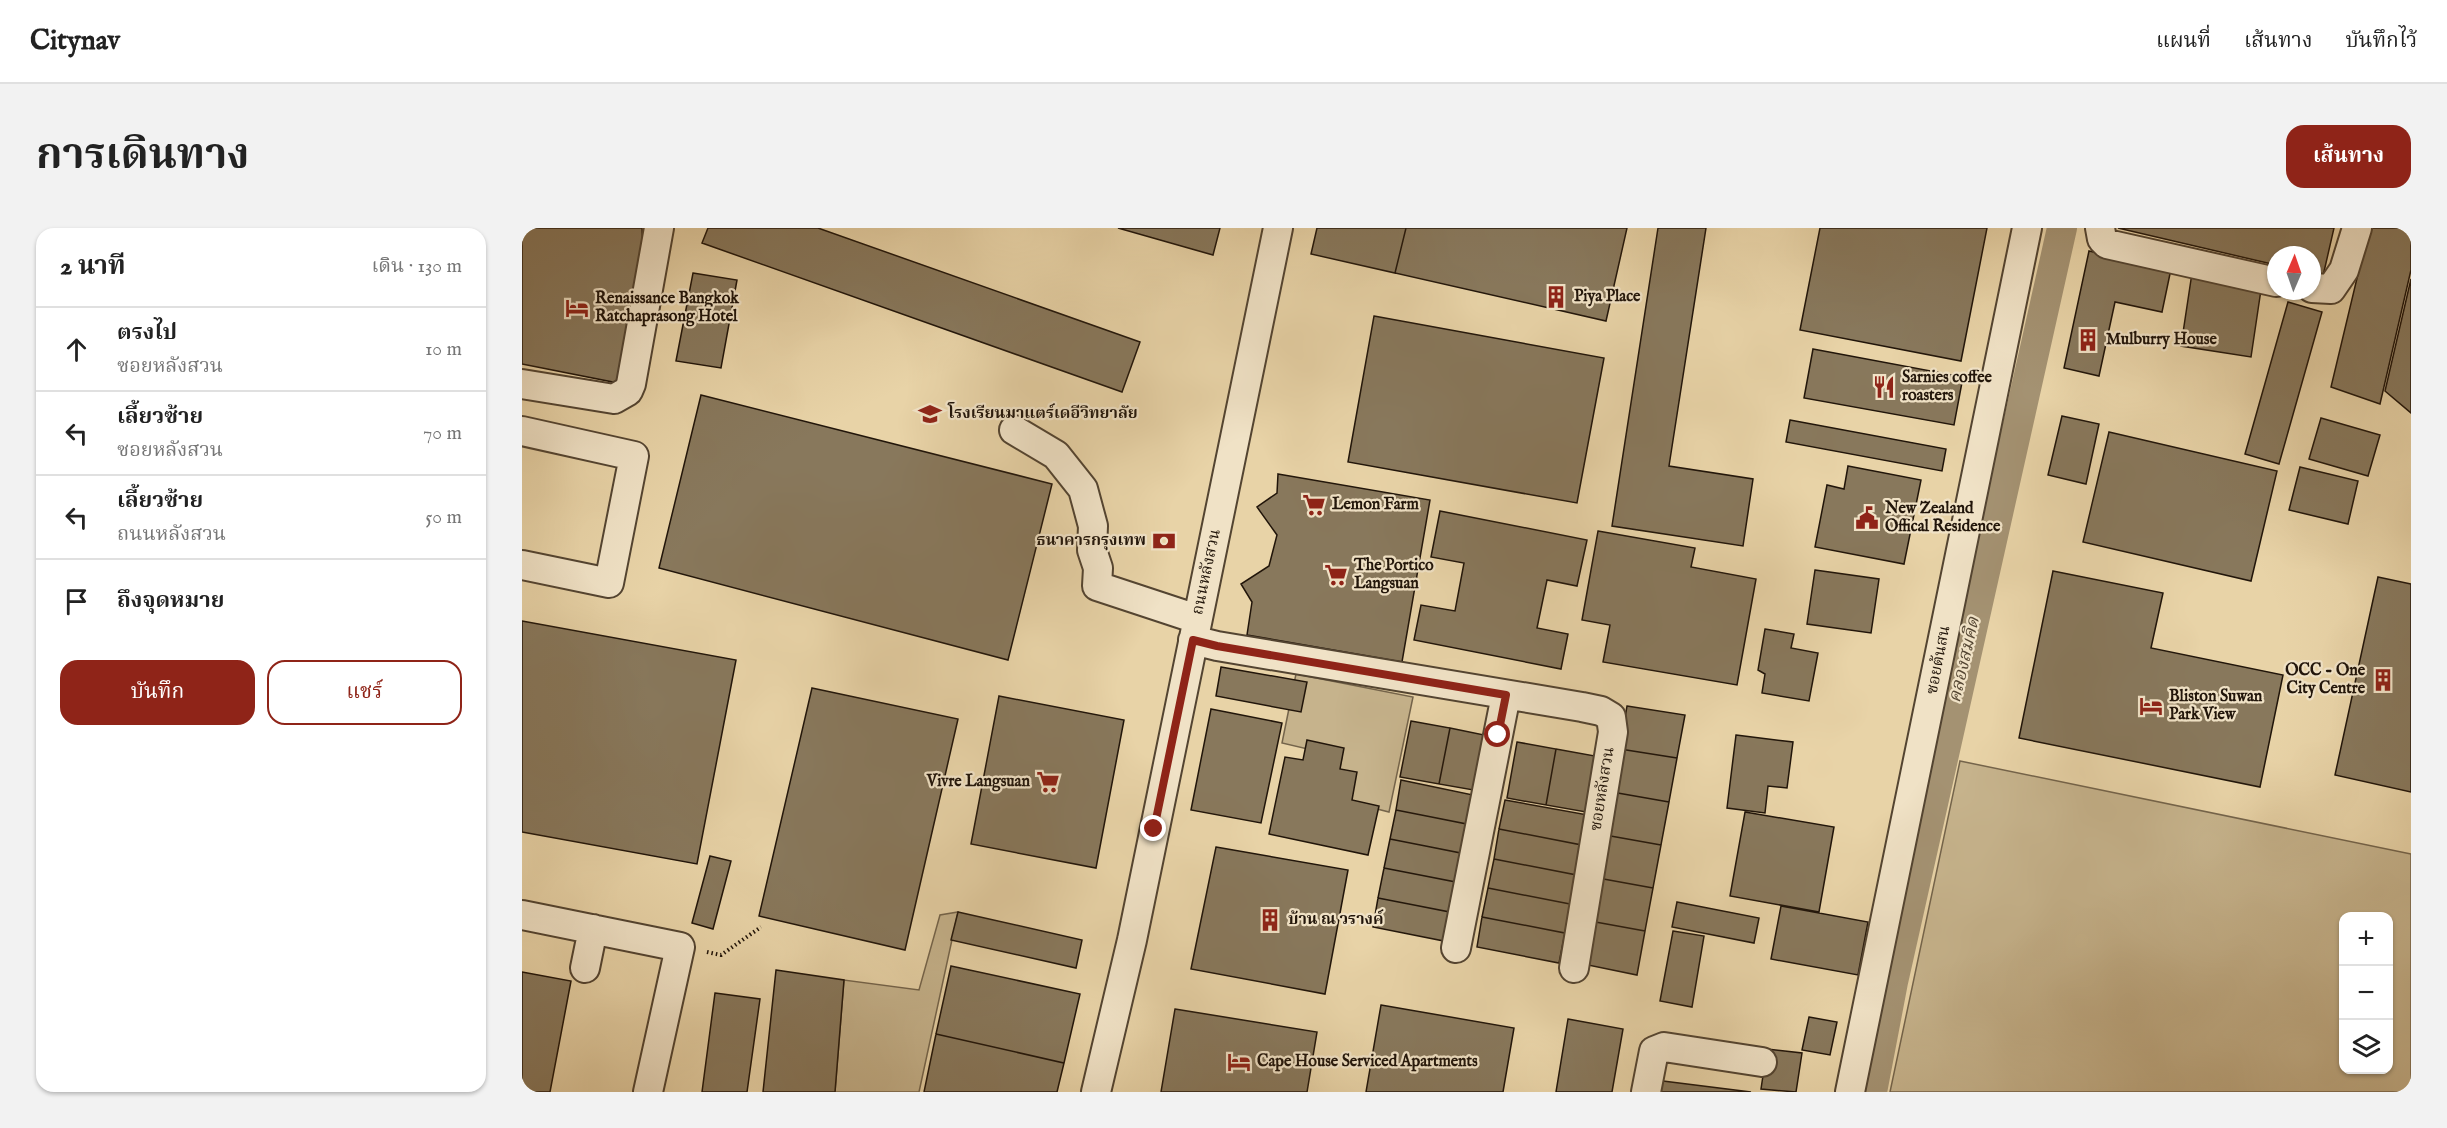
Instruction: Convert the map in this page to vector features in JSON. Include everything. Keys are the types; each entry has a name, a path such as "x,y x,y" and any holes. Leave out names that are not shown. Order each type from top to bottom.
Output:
{"street":[{"path":"522,384 614,399 628,392 659,228"},
{"name":"ถนนหลังสวน","path":"1096,1092 1132,940 1278,228"},
{"name":"ซอยต้นสน","path":"1850,1092 2027,228"},
{"path":"2100,228 2102,239 2107,244 2267,280"},
{"path":"2321,288 2331,289 2344,270 2357,228"},
{"name":"ซอยหลังสวน","path":"1014,430 1056,455 1083,489 1093,526 1092,550 1098,568 1097,586 1195,629 1217,646 1582,707 1601,711 1611,717 1613,732 1574,968"},
{"path":"522,431 634,456 609,583 522,565"},
{"path":"1456,948 1506,695"},
{"path":"522,915 680,947 648,1092"},
{"path":"585,968 593,929"},
{"path":"1646,1092 1654,1051 1664,1047 1762,1062"}],"path":[{"path":"680,947 721,955 761,927"}],"shaded area":[{"path":"1296,674 1413,697 1389,812 1334,798 1342,757 1282,743"},
{"path":"1960,761 2411,854 2411,1092 1890,1092"},
{"path":"958,912 919,1092 835,1092 844,980 919,990 940,915"}],"building":[{"name":"Renaissance Bangkok Ratchaprasong Hotel","path":"522,228 642,228 643,252 618,383 522,364"},
{"path":"708,228 818,228 1140,342 1122,392 702,243"},
{"path":"1118,228 1220,228 1213,255"},
{"path":"1317,228 1406,228 1395,273 1311,254"},
{"name":"Piya Place","path":"1406,228 1627,228 1606,321 1395,273"},
{"path":"1658,228 1706,228 1669,466 1753,479 1743,546 1612,526"},
{"path":"1820,228 1987,228 1961,361 1800,330"},
{"path":"2118,228 2334,228 2323,276 2321,275 2321,246 2267,246 2267,263"},
{"path":"2369,228 2411,228 2411,270 2380,404 2331,387"},
{"name":"Mulburry House","path":"2089,251 2171,269 2162,312 2115,302 2099,376 2064,368"},
{"path":"693,273 737,280 721,368 676,361"},
{"path":"2192,273 2262,283 2251,357 2181,346"},
{"path":"2411,279 2411,413 2385,391"},
{"path":"2288,302 2322,312 2279,464 2245,454"},
{"path":"1374,316 1604,358 1577,503 1348,462"},
{"name":"Sarnies coffee roasters","path":"1813,349 1963,377 1954,425 1804,398"},
{"path":"701,395 1052,484 1008,660 659,568"},
{"path":"2062,416 2099,424 2086,484 2048,475"},
{"path":"2321,418 2380,435 2368,476 2309,459"},
{"path":"1790,420 1946,449 1942,471 1786,442"},
{"path":"2109,432 2277,471 2251,581 2083,542"},
{"name":"New Zealand Offical Residence","path":"1848,466 1921,480 1904,564 1815,547 1827,485 1844,489"},
{"path":"2300,467 2358,481 2348,524 2289,510"},
{"name":"The Portico Langsuan","path":"1278,474 1430,500 1402,662 1247,635 1252,602 1241,584 1269,566 1277,535 1257,507 1277,493"},
{"path":"1440,511 1587,540 1577,586 1547,580 1537,628 1568,634 1561,669 1414,640 1421,605 1455,611 1464,563 1431,557"},
{"path":"1598,531 1695,548 1691,567 1756,579 1737,685 1603,662 1610,625 1582,620"},
{"path":"1815,570 1879,579 1871,633 1807,624"},
{"name":"Bliston Suwan Park View","path":"2053,571 2163,593 2151,648 2283,675 2260,787 2019,738"},
{"name":"OCC - One City Centre","path":"2378,577 2411,584 2411,792 2335,775"},
{"path":"522,621 736,660 697,864 522,832"},
{"path":"1765,629 1794,634 1791,648 1818,653 1809,701 1762,693 1765,674 1758,670"},
{"path":"1221,667 1307,682 1301,712 1216,696"},
{"path":"812,688 958,719 905,950 759,916"},
{"name":"Vivre Langsuan","path":"999,696 1124,720 1096,868 971,844"},
{"path":"1627,706 1685,715 1677,758 1620,749"},
{"path":"1211,709 1282,723 1261,823 1191,810"},
{"path":"1411,721 1450,728 1439,784 1400,777"},
{"path":"1450,728 1489,736 1479,791 1439,784"},
{"path":"1736,735 1793,742 1787,788 1768,786 1765,813 1727,808"},
{"path":"1307,740 1344,748 1340,769 1357,772 1352,800 1379,806 1368,855 1269,834 1285,757 1303,760"},
{"path":"1517,742 1556,749 1546,805 1507,798"},
{"path":"1556,749 1595,756 1586,812 1546,805"},
{"path":"1620,749 1677,758 1669,802 1612,792"},
{"path":"1401,780 1473,795 1467,824 1396,810"},
{"path":"1612,792 1669,802 1661,845 1605,835"},
{"path":"1505,800 1588,815 1582,845 1499,829"},
{"path":"1396,810 1467,824 1461,853 1390,839"},
{"path":"1745,812 1834,827 1819,912 1730,896"},
{"path":"1499,829 1582,845 1577,875 1494,859"},
{"path":"1605,835 1661,845 1653,888 1598,878"},
{"path":"1390,839 1461,853 1456,882 1384,868"},
{"name":"บ้าน ณ วรางค์","path":"1216,847 1348,870 1325,994 1191,969"},
{"path":"710,856 731,861 713,929 692,923"},
{"path":"1494,859 1577,875 1570,904 1488,888"},
{"path":"1384,868 1456,882 1450,912 1378,898"},
{"path":"1598,878 1653,888 1645,931 1590,921"},
{"path":"1488,888 1570,904 1565,933 1482,917"},
{"path":"1378,898 1450,912 1444,941 1373,927"},
{"path":"1677,902 1759,918 1754,943 1672,927"},
{"path":"1781,906 1868,922 1858,975 1771,959"},
{"path":"958,912 1082,940 1076,968 951,940"},
{"path":"1482,917 1565,933 1559,963 1477,947"},
{"path":"1590,921 1645,931 1637,975 1583,964"},
{"path":"1673,931 1704,936 1692,1007 1660,1001"},
{"path":"951,966 1080,994 1064,1063 936,1034"},
{"path":"776,970 844,980 835,1092 763,1092"},
{"path":"522,972 571,981 550,1092 522,1092"},
{"path":"715,993 760,999 747,1092 702,1092"},
{"path":"1381,1005 1514,1028 1503,1092 1366,1092"},
{"name":"Cape House Serviced Apartments","path":"1175,1009 1317,1032 1307,1092 1161,1092"},
{"path":"1809,1017 1837,1022 1830,1055 1802,1050"},
{"path":"1568,1019 1623,1029 1612,1092 1556,1092"},
{"path":"936,1034 1064,1063 1057,1092 924,1092"},
{"path":"1767,1049 1802,1053 1796,1092 1761,1089"},
{"path":"1655,1080 1751,1092 1653,1092"}],"waterway":[{"name":"คลองสมคิด","path":"1872,1092 1893,982 2062,228"}],"place":[{"name":"Piya Place","path":"1556,297"},
{"name":"Renaissance Bangkok Ratchaprasong Hotel","path":"577,308"},
{"name":"Mulburry House","path":"2088,340"},
{"name":"Sarnies coffee roasters","path":"1884,387"},
{"name":"โรงเรียนมาแตร์เดอีวิทยาลัย","path":"930,414"},
{"name":"Lemon Farm","path":"1314,505"},
{"name":"New Zealand Offical Residence","path":"1867,518"},
{"name":"ธนาคารกรุงเทพ","path":"1164,541"},
{"name":"The Portico Langsuan","path":"1336,575"},
{"name":"OCC - One City Centre","path":"2383,680"},
{"name":"Bliston Suwan Park View","path":"2151,706"},
{"name":"Vivre Langsuan","path":"1048,782"},
{"name":"บ้าน ณ วรางค์","path":"1270,920"},
{"name":"Cape House Serviced Apartments","path":"1239,1062"}],"route":[{"path":"1154,829 1193,640 1506,695 1498,735"}]}
